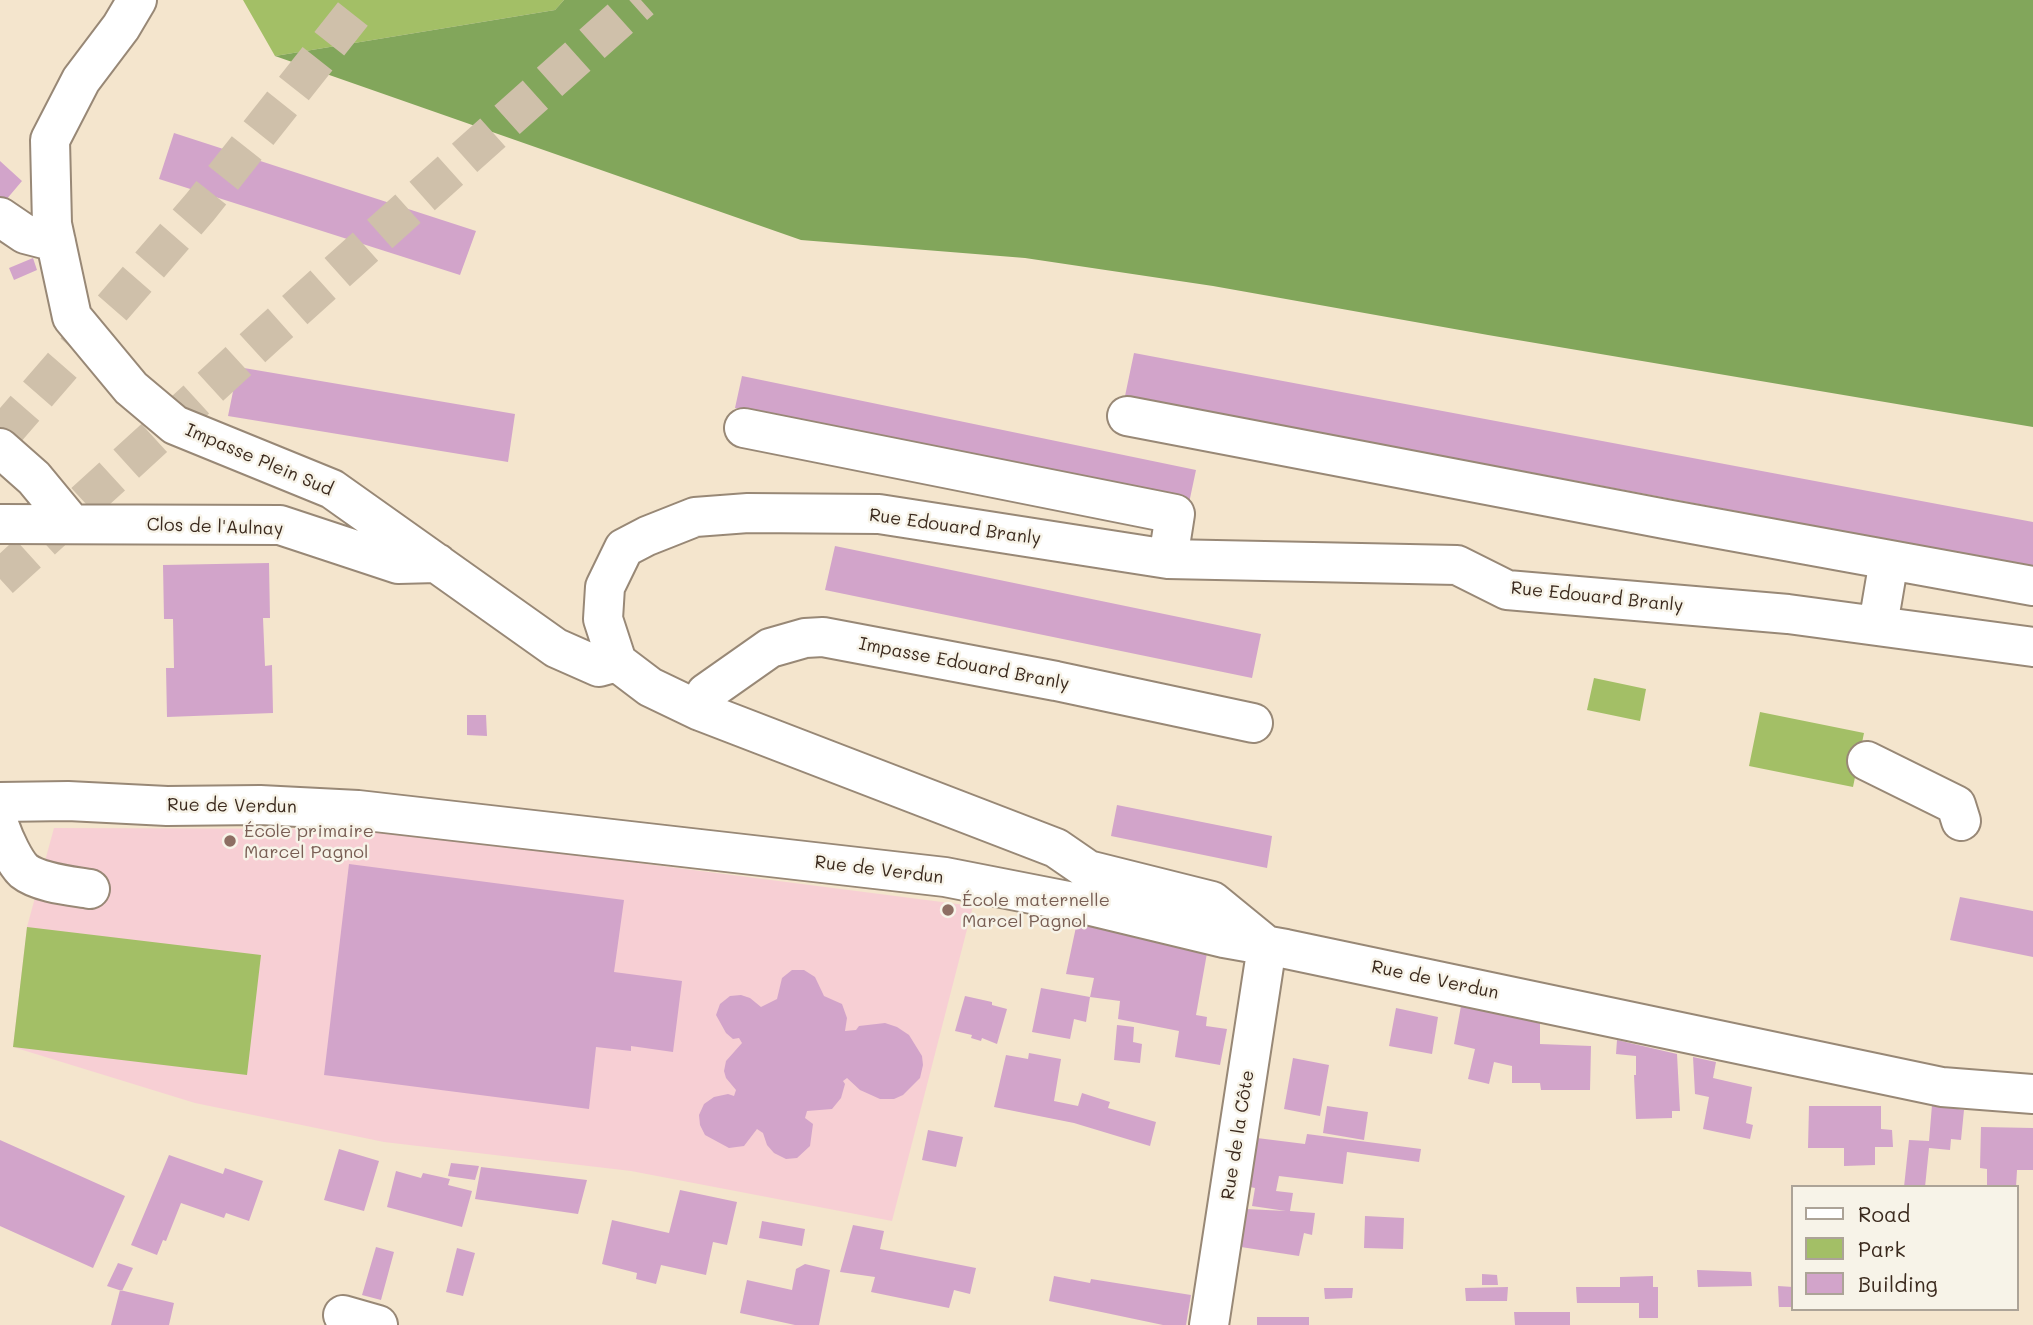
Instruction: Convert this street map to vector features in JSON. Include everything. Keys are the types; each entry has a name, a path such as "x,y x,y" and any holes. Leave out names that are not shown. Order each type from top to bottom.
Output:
{"street":[{"name":"Impasse Plein Sud","path":"136,0 121,27 81,80 50,140 52,224 72,317 140,395 175,425 332,489 556,648 599,667 617,662"},
{"path":"0,217 24,234 56,242"},
{"path":"1127,416 2033,586"},
{"path":"744,428 1175,514 1168,559"},
{"path":"0,448 34,478 72,524"},
{"name":"Rue Edouard Branly","path":"617,662 603,619 605,587 624,548 646,536 695,517 748,513 879,514 1168,559 1457,565 1507,590 1788,614 2033,647"},
{"name":"Clos de l'Aulnay","path":"0,524 280,525 398,564 437,563"},
{"path":"1878,625 1889,560"},
{"name":"Impasse Edouard Branly","path":"701,711 706,693 770,648 805,638 823,637 1056,681 1254,723"},
{"path":"617,662 650,687 701,711 1056,848 1086,887 1212,901 1267,946"},
{"path":"1867,761 1956,805 1961,821"},
{"name":"Rue de Verdun","path":"0,802 260,805 358,810 945,877 1086,887"},
{"path":"0,827 4,840 25,871 49,882 90,889"},
{"name":"Rue de Verdun","path":"1267,946 1942,1087 2033,1094"},
{"name":"Rue de la Côte","path":"1209,1325 1267,946"}],"shaded area":[{"path":"54,828 374,829 973,906 892,1221 631,1171 384,1142 195,1103 13,1047 27,927"}],"green space":[{"path":"243,0 564,0 555,10 275,56"},
{"path":"564,0 2033,0 2033,427 1213,286 1025,258 801,240 275,56 555,10"},
{"path":"1594,678 1646,689 1640,721 1587,710"},
{"path":"1760,712 1864,733 1853,787 1749,766"},
{"path":"27,927 261,955 247,1075 13,1047"}],"building":[{"path":"174,133 476,231 460,275 159,179"},
{"path":"0,161 22,181 0,207"},
{"path":"33,258 37,270 14,280 9,268"},
{"path":"1134,353 2033,522 2033,567 1125,396"},
{"path":"238,367 515,414 508,462 228,416"},
{"path":"742,376 1196,470 1189,503 735,408"},
{"path":"835,546 1261,634 1252,678 825,590"},
{"path":"269,563 270,618 263,618 265,666 272,665 273,713 167,717 166,668 174,668 173,619 164,619 163,565"},
{"path":"467,715 486,715 487,736 467,735"},
{"path":"1117,805 1272,836 1267,868 1111,836"},
{"path":"349,864 624,900 614,972 682,981 673,1052 631,1046 631,1051 596,1047 589,1109 324,1075"},
{"path":"1960,897 2033,911 2033,957 1950,940"},
{"path":"1069,920 1207,953 1196,1015 1207,1017 1206,1026 1227,1029 1220,1065 1175,1057 1179,1031 1118,1019 1120,1001 1090,997 1094,978 1066,974 1076,927 1068,925"},
{"path":"792,970 804,970 815,977 824,996 842,1004 847,1018 845,1031 856,1030 859,1026 885,1023 897,1027 909,1035 922,1056 923,1065 920,1078 903,1095 894,1099 880,1099 860,1090 847,1078 843,1081 845,1084 841,1098 832,1109 807,1111 805,1118 813,1124 810,1146 797,1158 786,1159 774,1153 767,1145 763,1133 757,1129 744,1146 729,1148 705,1135 699,1115 704,1104 714,1097 728,1094 734,1096 736,1090 724,1071 726,1061 742,1043 739,1038 733,1039 726,1033 716,1015 720,1004 730,996 741,995 761,1007 777,999 782,978"},
{"path":"1041,988 1090,997 1086,1022 1074,1019 1070,1039 1032,1032"},
{"path":"965,996 992,1002 992,1005 1007,1009 997,1044 955,1031"},
{"path":"1461,1006 1540,1023 1540,1044 1591,1046 1590,1090 1541,1090 1540,1083 1512,1083 1512,1066 1494,1062 1489,1084 1468,1079 1475,1049 1454,1044"},
{"path":"1396,1008 1438,1017 1432,1054 1389,1046"},
{"path":"1117,1025 1134,1027 1133,1042 1142,1044 1140,1063 1114,1060"},
{"path":"1617,1040 1677,1054 1680,1111 1672,1111 1672,1118 1636,1119 1636,1056 1616,1054"},
{"path":"1029,1053 1061,1059 1054,1101 1078,1106 1082,1093 1110,1102 1108,1108 1156,1122 1150,1146 1074,1123 994,1107 1006,1055 1028,1059"},
{"path":"1693,1057 1716,1062 1713,1078 1752,1087 1746,1123 1753,1125 1750,1139 1703,1129 1709,1097 1695,1094"},
{"path":"1293,1058 1329,1065 1320,1116 1284,1109"},
{"path":"1932,1105 1964,1110 1961,1140 1951,1139 1950,1150 1929,1148 1925,1185 1904,1185 1909,1140 1929,1141"},
{"path":"1327,1106 1368,1112 1364,1140 1323,1133"},
{"path":"1809,1106 1881,1106 1881,1129 1892,1130 1893,1147 1875,1147 1875,1165 1844,1166 1844,1148 1808,1148"},
{"path":"1981,1127 2033,1128 2033,1170 2017,1170 2016,1185 1987,1185 1987,1169 1980,1168"},
{"path":"928,1130 963,1137 956,1167 922,1160"},
{"path":"1307,1134 1421,1149 1419,1162 1347,1152 1343,1184 1279,1176 1276,1191 1293,1193 1290,1211 1315,1213 1312,1235 1304,1233 1299,1256 1241,1247 1246,1209 1286,1211 1252,1206 1255,1188 1250,1187 1257,1138 1305,1144"},
{"path":"0,1140 125,1196 93,1268 0,1226"},
{"path":"339,1149 379,1161 364,1211 324,1200"},
{"path":"169,1155 223,1174 225,1168 263,1181 249,1221 226,1213 224,1218 181,1203 166,1241 163,1240 157,1255 131,1245"},
{"path":"451,1163 479,1166 475,1180 448,1176"},
{"path":"481,1167 587,1180 578,1214 475,1199"},
{"path":"396,1171 421,1178 423,1173 450,1179 448,1185 472,1191 462,1227 387,1207"},
{"path":"680,1190 737,1202 727,1245 713,1242 706,1275 661,1265 656,1284 636,1279 637,1273 602,1264 612,1220 669,1233"},
{"path":"1365,1216 1404,1218 1403,1249 1364,1248"},
{"path":"762,1221 805,1229 802,1246 759,1238"},
{"path":"853,1225 884,1231 880,1249 976,1268 970,1294 954,1290 949,1308 871,1292 875,1277 840,1272"},
{"path":"376,1247 394,1252 381,1300 362,1295"},
{"path":"457,1248 475,1253 463,1296 446,1292"},
{"path":"118,1263 133,1268 122,1291 107,1286"},
{"path":"805,1264 830,1270 819,1325 795,1325 740,1313 747,1280 792,1290 796,1269"},
{"path":"1697,1270 1751,1272 1752,1286 1698,1287"},
{"path":"1482,1274 1497,1275 1498,1285 1482,1285"},
{"path":"1054,1276 1090,1283 1091,1279 1191,1295 1186,1325 1163,1325 1049,1301"},
{"path":"1653,1276 1653,1287 1658,1287 1658,1318 1639,1318 1639,1303 1577,1303 1576,1287 1620,1287 1620,1277"},
{"path":"1778,1286 1792,1287 1792,1307 1779,1307"},
{"path":"1508,1287 1507,1301 1466,1301 1465,1288"},
{"path":"1324,1288 1353,1288 1352,1298 1325,1299"},
{"path":"120,1290 174,1303 169,1325 111,1325"},
{"path":"1514,1312 1570,1312 1570,1325 1515,1325"},
{"path":"1257,1317 1309,1317 1309,1325 1257,1325"}],"tunnel":[{"path":"0,437 200,207 364,0"},
{"path":"0,579 268,334 641,0"}],"place":[{"name":"École primaire Marcel Pagnol","path":"230,841"},
{"name":"École maternelle Marcel Pagnol","path":"948,910"}]}
